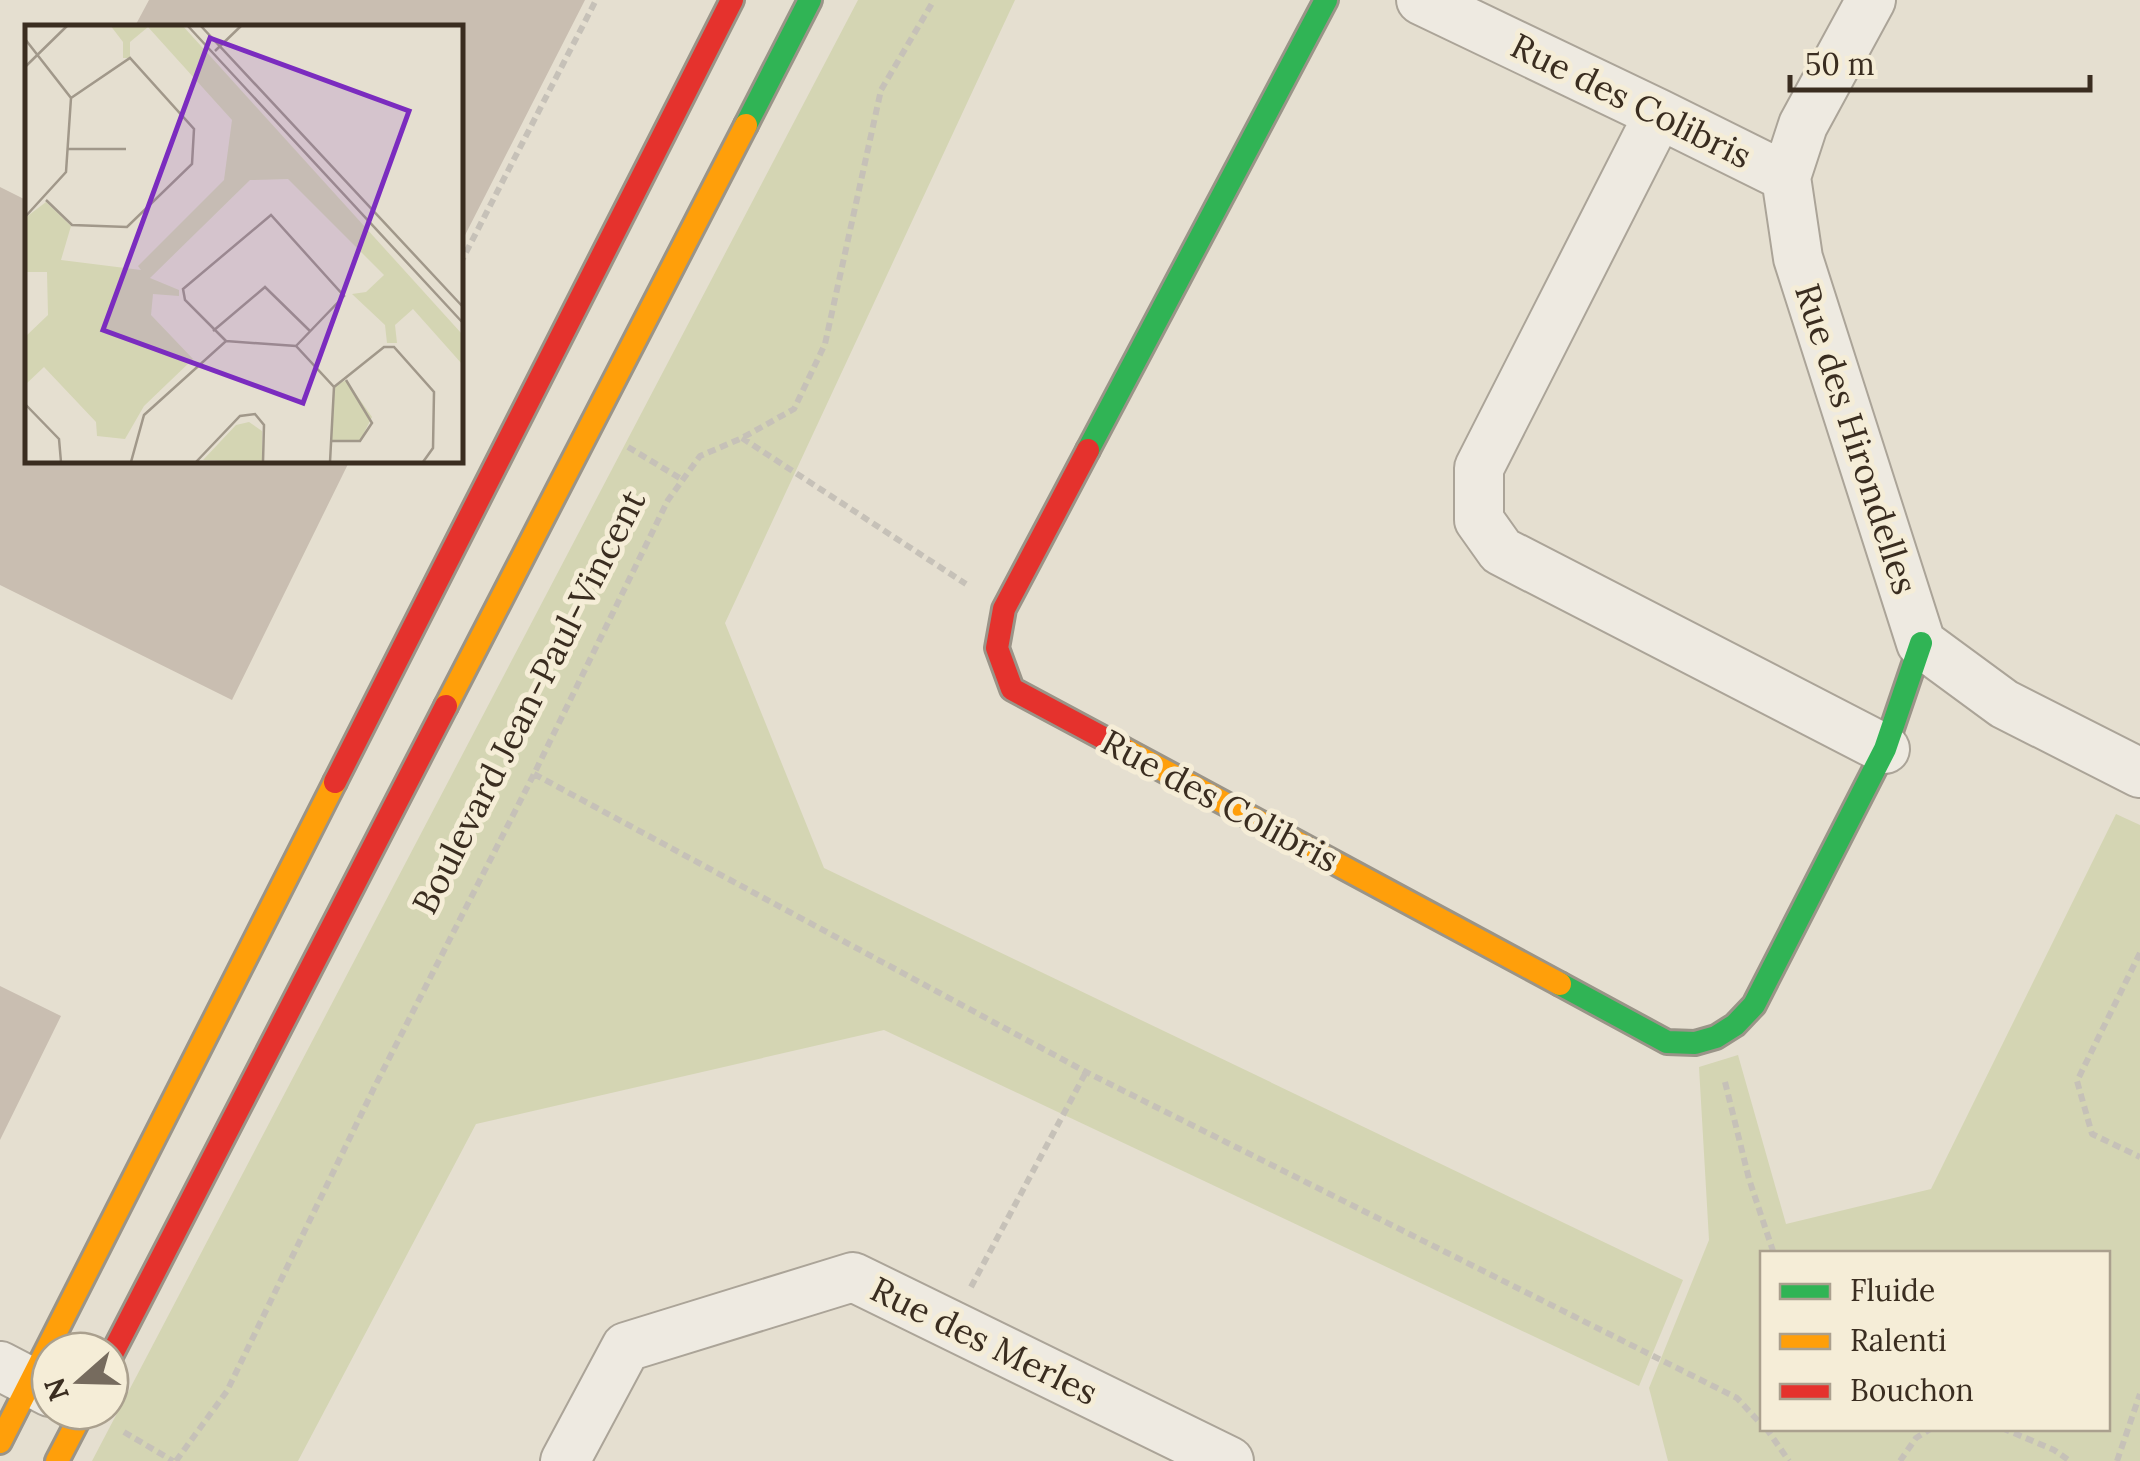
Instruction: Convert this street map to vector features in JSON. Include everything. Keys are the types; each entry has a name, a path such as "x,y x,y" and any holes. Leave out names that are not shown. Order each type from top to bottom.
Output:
{"street":[{"path":"0,1442 27,1380 262,944 539,399 732,0"},
{"name":"Boulevard Jean-Paul-Vincent","path":"123,1331 300,972 584,421 810,0"},
{"name":"Rue des Colibris","path":"1326,0 1004,609 997,648 1012,689 1667,1042 1715,1040"},
{"name":"Rue des Colibris","path":"1421,0 1786,178"},
{"name":"Rue des Hirondelles","path":"1872,0 1803,125 1786,178 1798,258 1922,643 2004,704 2140,772"},
{"path":"1659,114 1480,468 1478,520 1501,550 1884,749"},
{"path":"1715,1040 1736,1026 1754,1005 1884,749 1922,643"},
{"name":"Rue des Merles","path":"565,1461 626,1347 854,1277 1228,1461"},
{"path":"57,1461 73,1431"}],"path":[{"path":"463,249 596,0"},
{"name":"Boulevard Jean-Paul-Vincent","path":"174,1461 227,1391 668,500 700,456 742,438 794,408 826,344 881,90 934,0"},
{"path":"584,421 682,480"},
{"path":"742,438 1004,609"},
{"path":"534,774 1086,1072 1737,1398 1760,1423"},
{"path":"2140,953 2077,1081 2092,1134 2140,1157"},
{"path":"1715,1040 1749,1179 1773,1251"},
{"path":"951,1325 1086,1072"},
{"path":"2117,1461 2140,1393"},
{"path":"122,1431 174,1461"},
{"path":"1767,1431 1789,1461"},
{"path":"1900,1461 1916,1438 1927,1431"},
{"path":"2009,1431 2070,1461"}],"green space":[{"path":"858,0 1015,0 725,623 824,868 1683,1280 1639,1386 884,1030 476,1124 298,1461 92,1461 108,1431 130,1431 130,1389"},
{"path":"2116,814 2140,825 2140,1461 1668,1461 1649,1388 1709,1240 1699,1067 1738,1055 1786,1224 1931,1189"}],"building":[{"path":"149,0 585,0 462,241 462,25 136,25"},
{"path":"0,187 25,200 25,462 349,462 232,700 0,585"},
{"path":"0,986 61,1016 0,1140"}],"traffic: fast":[{"path":"746,125 810,0"},
{"path":"1088,450 1326,0"},
{"path":"1560,984 1667,1042 1695,1043 1716,1037 1735,1025 1754,1005 1885,749 1921,643"}],"traffic: slow":[{"path":"446,706 746,125"},
{"path":"1122,748 1560,984"},
{"path":"0,1442 335,782"},
{"path":"57,1461 73,1431"}],"traffic: jam":[{"path":"335,782 732,0"},
{"path":"1088,450 1004,609 997,648 1012,689 1122,748"},
{"path":"124,1331 446,706"}]}
